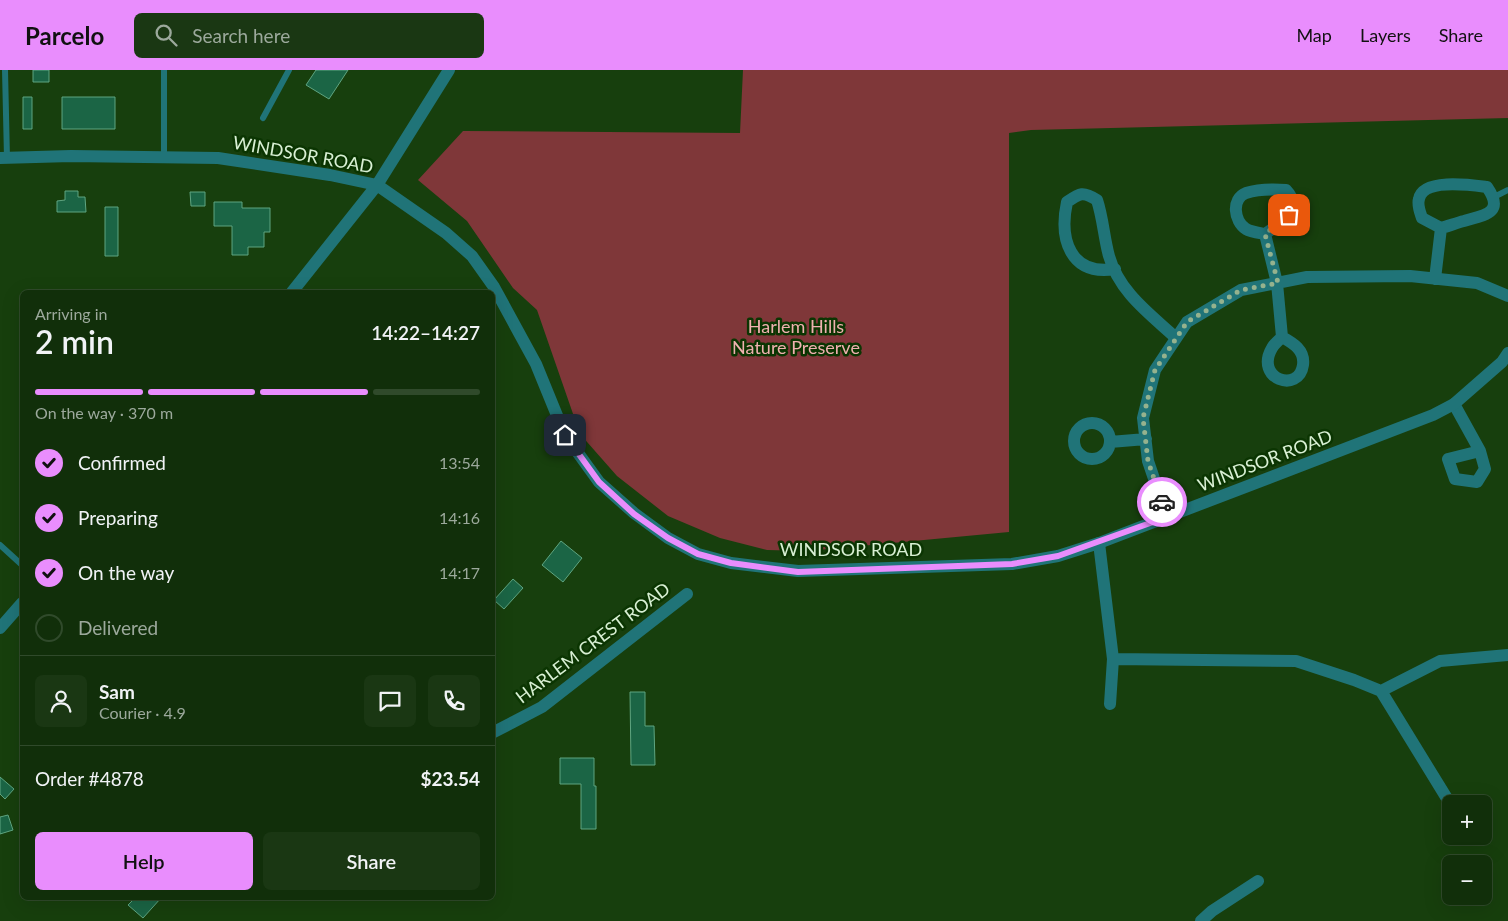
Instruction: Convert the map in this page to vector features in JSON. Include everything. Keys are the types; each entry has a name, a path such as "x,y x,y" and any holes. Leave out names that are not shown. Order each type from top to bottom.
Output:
{"street":[{"path":"294,290 377,185 449,70"},
{"name":"WINDSOR ROAD","path":"3,158 164,156 218,158 330,175 377,185 446,233 472,256 494,287 536,364 565,435 599,482 634,514 668,538 698,554 731,563 798,572 1012,564 1058,556 1099,543 1433,415 1454,404 1502,362 1508,353"},
{"path":"1474,185 1487,187 1494,197 1494,204 1490,212 1441,228 1422,218 1418,206 1418,198 1424,190 1433,186 1474,185"},
{"path":"1268,188 1286,190 1292,196 1293,206 1289,215 1265,234 1246,229 1239,220 1236,206 1241,196 1246,194 1268,188"},
{"path":"1115,269 1096,270 1086,267 1074,258 1066,244 1063,217 1067,202 1077,195 1087,194 1097,200 1109,257 1115,269 1124,289 1176,338"},
{"path":"1435,279 1441,228"},
{"path":"1265,234 1278,283 1282,337"},
{"path":"1167,517 1148,461 1143,418 1155,370 1187,322 1241,290 1307,277 1410,276 1477,283 1508,296"},
{"path":"1454,404 1480,451"},
{"path":"1110,442 1146,439"},
{"path":"1099,543 1113,660 1110,704"},
{"name":"HARLEM CREST ROAD","path":"495,731 542,707 687,594"},
{"path":"0,628 20,605"},
{"path":"1381,692 1440,661 1508,655"},
{"path":"1113,660 1296,661 1354,680 1381,692 1445,795"},
{"path":"1201,921 1212,911 1258,881"}],"lane":[{"path":"3,158 5,70"},
{"path":"164,70 164,156"},
{"path":"263,118 289,70"},
{"path":"1494,197 1508,190"},
{"path":"0,545 20,563"}],"green space":[{"name":"Harlem Hills Nature Preserve","path":"743,70 1508,70 1508,118 1031,130 1009,133 1009,532 807,551 767,550 720,538 668,516 617,476 580,434 537,310 513,288 467,221 418,180 463,131 740,133"}],"building":[{"path":"33,70 49,70 49,82 33,82"},
{"path":"316,70 348,70 329,99 306,85"},
{"path":"23,97 32,97 32,129 23,129"},
{"path":"62,97 115,97 115,129 62,129"},
{"path":"65,191 78,191 78,197 85,197 86,212 57,212 57,201 65,200"},
{"path":"190,192 205,192 205,206 191,206"},
{"path":"214,202 242,202 242,208 270,208 270,232 264,232 264,247 248,247 248,255 232,255 232,226 214,226"},
{"path":"105,207 118,207 118,256 105,256"},
{"path":"561,541 582,558 563,582 542,565"},
{"path":"513,579 523,588 504,609 495,599"},
{"path":"630,692 645,692 645,726 654,726 655,765 631,765"},
{"path":"560,758 594,758 596,829 581,829 581,784 560,784"},
{"path":"0,777 14,789 5,799 0,794"},
{"path":"8,815 13,830 0,834 0,817"},
{"path":"133,900 159,900 143,918 128,905"}],"way so far":[{"path":"1162,502 1148,461 1143,418 1155,370 1187,322 1241,290 1278,283 1265,234 1289,215"}],"route":[{"path":"565,435 599,482 634,514 668,538 698,554 731,563 798,572 1012,564 1058,556 1099,543 1167,517 1162,502"}]}
